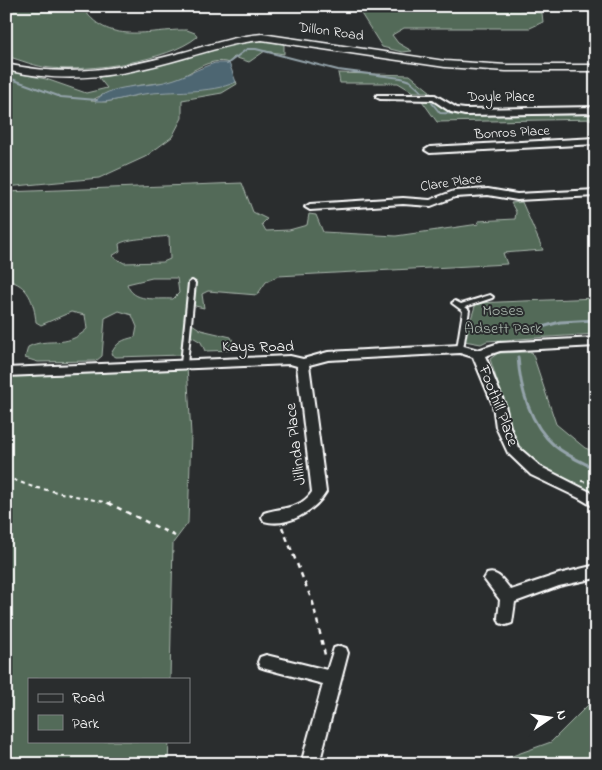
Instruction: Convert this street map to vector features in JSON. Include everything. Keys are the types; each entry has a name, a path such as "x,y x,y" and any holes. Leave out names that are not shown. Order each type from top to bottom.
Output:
{"main road":[{"name":"Dillon Road","path":"6,67 50,76 90,75 177,57 234,40 262,37 445,64 498,68 596,68"}],"street":[{"name":"Doyle Place","path":"380,97 435,98 454,110 465,112 596,110"},
{"name":"Bonros Place","path":"430,150 596,141"},
{"name":"Clare Place","path":"310,206 403,201 431,203 454,194 488,192 517,197 596,193"},
{"path":"478,354 499,347 596,343"},
{"name":"Kays Road","path":"6,372 290,360 303,363 328,356 460,349 478,354"},
{"name":"Foothill Place","path":"478,354 499,405 503,427 513,450 536,471 584,494 596,503"},
{"name":"Jillinda Place","path":"273,516 298,511 314,502 319,492 303,363"},
{"path":"508,598 559,580 596,571"},
{"path":"492,579 508,598 506,618"},
{"path":"266,662 336,667 310,764"}],"lane":[{"path":"184,364 192,283"},
{"path":"460,349 460,337 466,320 466,310 458,304 490,297"}],"path":[{"path":"6,477 33,487 112,504 175,536"},
{"path":"273,516 313,603 327,665 336,667"}],"green space":[{"path":"6,6 82,6 92,19 103,27 116,31 144,33 187,30 195,33 197,37 167,53 127,63 67,69 45,67 6,56 6,29 9,26 6,25"},
{"path":"333,6 568,6 516,7 520,10 542,13 543,22 530,28 404,28 392,35 398,43 412,51 402,52 382,47 360,12"},
{"path":"260,40 284,44 284,54 265,51 249,62 234,57 229,63 221,61 207,64 172,81 135,86 104,94 91,101 106,102 160,90 236,81 237,84 222,93 182,100 182,118 172,137 145,157 99,178 6,187 6,71 46,79 86,93 107,88 100,77 237,42"},
{"path":"338,73 410,75 431,92 413,92 398,83 340,83"},
{"path":"420,98 435,99 455,111 596,111 596,119 437,122"},
{"path":"242,183 253,212 267,219 262,224 266,231 289,230 307,225 309,214 316,215 323,232 396,236 479,224 478,221 515,219 516,212 511,203 522,202 543,250 503,253 507,264 278,276 266,282 257,295 208,291 202,294 204,308 191,305 186,320 201,330 231,337 237,350 205,351 201,342 189,335 182,355 116,357 111,354 115,347 123,341 135,337 137,327 132,315 119,311 105,318 102,356 96,361 38,362 25,358 28,347 36,344 64,341 79,335 87,329 85,315 71,312 41,325 36,322 34,308 29,295 14,282 6,280 6,192","holes":["169,236 170,259 163,262 124,263 112,256 120,251 119,244 123,242","152,278 177,278 179,293 173,299 140,297 134,294 127,284"]},
{"name":"Moses Adsett Park","path":"596,298 596,334 487,341 481,344 464,341 476,303"},
{"path":"532,352 556,424 585,448 596,452 596,498 540,469 520,450 509,429 507,412 490,359 498,353"},
{"path":"187,366 191,434 188,523 173,543 170,678 28,678 28,742 169,742 168,764 6,764 6,373"},
{"path":"596,697 596,764 490,764 551,742"}],"water":[{"path":"215,63 229,63 236,82 215,88 144,94 95,102 108,92 168,81"}],"waterway":[{"path":"227,64 247,49 256,49 338,70 401,78 410,81 421,91"},
{"path":"6,77 61,97 97,100"},
{"path":"432,103 440,113 464,114"},
{"path":"482,115 596,114"},
{"path":"528,331 560,322 596,320"},
{"path":"518,357 524,393 539,428 560,450 596,469"},
{"path":"588,764 596,759"}]}
